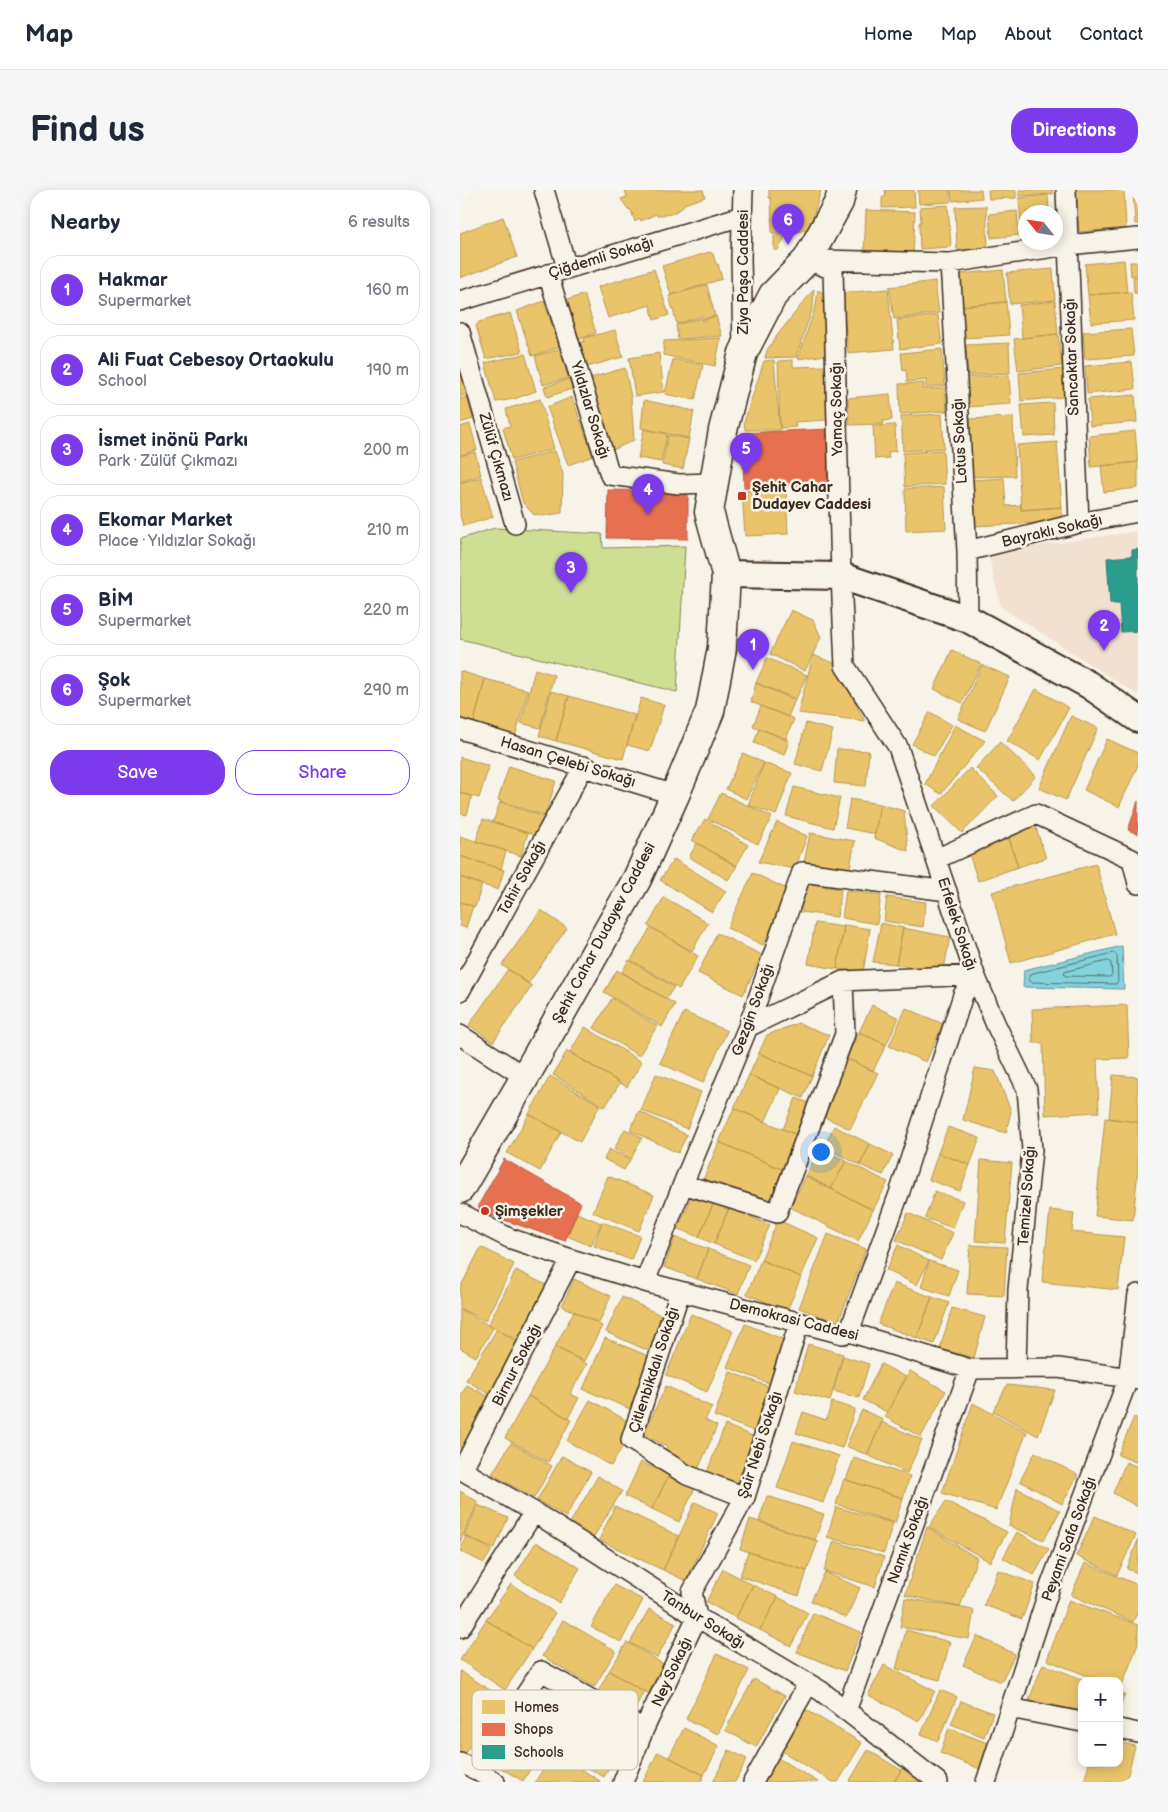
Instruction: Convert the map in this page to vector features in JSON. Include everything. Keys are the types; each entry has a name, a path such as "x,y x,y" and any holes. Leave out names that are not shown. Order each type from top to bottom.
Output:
{"main road":[{"name":"Şehit Cahar Dudayev Caddesi","path":"464,1176 526,1077 637,879 710,711 722,648 726,574 709,512 723,430 743,353 774,295 807,260 839,202 842,190"}],"street":[{"path":"544,190 567,268"},
{"name":"Ziya Paşa Caddesi","path":"743,190 741,258 743,353"},
{"name":"Sancaktar Sokağı","path":"1066,190 1079,523"},
{"name":"Çiğdemli Sokağı","path":"460,301 742,216"},
{"path":"807,260 950,263 1068,245 1138,238"},
{"name":"Yamaç Sokağı","path":"807,260 834,270 841,576"},
{"name":"Lotus Sokağı","path":"950,263 967,551 968,619"},
{"name":"Yıldızlar Sokağı","path":"548,274 610,475 680,484 714,483"},
{"name":"Zülüf Çıkmazı","path":"460,332 515,524"},
{"name":"Bayraklı Sokağı","path":"967,551 1079,523 1138,512"},
{"path":"726,574 841,576 968,619 1089,685 1138,719"},
{"name":"Erfelek Sokağı","path":"841,576 846,666 898,747 975,975 964,995 900,1191 849,1332"},
{"name":"Hasan Çelebi Sokağı","path":"460,729 675,795"},
{"name":"Tahir Sokağı","path":"460,991 584,766"},
{"path":"936,859 1036,814 1132,859 1138,884"},
{"name":"Gezgin Sokağı","path":"646,1282 683,1184 748,1027 802,872 948,891"},
{"path":"748,1027 843,981 975,975"},
{"name":"Temizel Sokağı","path":"975,975 996,1025 1027,1089 1032,1150 1018,1290 1016,1367"},
{"path":"683,1184 777,1213 845,1034 843,981"},
{"path":"460,1035 526,1077"},
{"name":"Demokrasi Caddesi","path":"460,1213 509,1238 646,1282 843,1334 849,1332 970,1369 1058,1368 1133,1379"},
{"name":"Birnur Sokağı","path":"461,1469 571,1259"},
{"name":"Çitlenbikdalı Sokağı","path":"680,1292 631,1440 686,1475 745,1497"},
{"name":"Peyami Safa Sokağı","path":"986,1782 1052,1584 1133,1379 1138,1294"},
{"name":"Şair Nebi Sokağı","path":"697,1618 692,1592 745,1497 799,1323"},
{"name":"Namık Sokağı","path":"846,1711 970,1369"},
{"name":"Tanbur Sokağı","path":"461,1469 534,1512 697,1618 808,1684 938,1782"},
{"path":"460,1628 534,1512"},
{"name":"Ney Sokağı","path":"638,1743 697,1618"},
{"path":"527,1690 541,1671 575,1690"},
{"path":"753,1782 808,1684"},
{"path":"1010,1708 1078,1721"},
{"path":"638,1726 644,1729"},
{"path":"1123,1730 1138,1733"},
{"path":"473,1770 495,1782"},
{"name":"Ney Sokağı","path":"622,1782 627,1770"}],"shaded area":[{"path":"1138,531 1138,695 1001,607 988,553"}],"green space":[{"path":"495,528 602,534 603,548 685,546 677,692 460,639 460,539"}],"water":[{"path":"1122,946 1124,989 1023,987 1024,970"}],"building: Homes":[{"path":"625,190 703,190 705,197 684,204 682,208 671,214 657,216 656,214 641,221 640,218 635,222 631,210 628,209 621,199 627,197"},
{"path":"769,190 821,190 810,228 795,233 772,233"},
{"path":"885,190 914,190 915,207 882,208 882,198 886,196"},
{"path":"918,190 950,190 950,202 919,204"},
{"path":"951,190 981,190 982,198 952,201"},
{"path":"988,190 1016,190 1016,198 989,199"},
{"path":"1019,190 1053,190 1053,194 1019,196"},
{"path":"1076,190 1124,190 1126,228 1079,232"},
{"path":"1133,190 1138,190 1138,224 1135,224"},
{"path":"1048,195 1049,205 1019,205 1019,198"},
{"path":"948,205 951,247 920,249 920,207"},
{"path":"986,206 988,248 957,250 955,207"},
{"path":"866,210 915,212 913,256 864,254"},
{"path":"1017,211 1018,235 991,238 989,214"},
{"path":"503,217 517,257 460,278 460,233"},
{"path":"774,235 786,235 778,250 774,250"},
{"path":"710,252 713,254 716,264 718,264 722,279 671,295 662,266"},
{"path":"1124,260 1127,292 1088,295 1085,264"},
{"path":"1130,262 1138,262 1138,275 1131,276"},
{"path":"654,269 669,315 654,320 650,305 608,318 598,287"},
{"path":"1053,269 1055,300 1010,304 1007,273"},
{"path":"1003,270 1006,302 962,306 959,274"},
{"path":"1133,277 1138,277 1138,293 1134,293"},
{"path":"935,281 939,313 894,319 889,287"},
{"path":"707,285 715,316 703,319 702,316 677,324 669,296"},
{"path":"814,289 813,307 796,357 765,358 767,350 779,333"},
{"path":"888,289 894,349 848,353 842,293"},
{"path":"818,290 823,293 826,313 826,355 798,359 816,305"},
{"path":"1131,292 1134,320 1091,323 1088,295"},
{"path":"584,294 596,333 575,341 562,302"},
{"path":"544,301 559,347 532,356 517,311"},
{"path":"1055,301 1058,334 1022,338 1019,305"},
{"path":"1006,302 1009,335 965,338 962,306"},
{"path":"510,313 522,352 486,359 476,326 479,322"},
{"path":"938,315 942,344 900,349 897,320"},
{"path":"716,316 722,336 678,339 676,325 701,318 702,321"},
{"path":"1131,329 1134,356 1085,359 1083,332"},
{"path":"615,330 623,357 583,368 576,343 585,341 584,338"},
{"path":"1058,334 1062,366 1018,371 1014,339"},
{"path":"721,338 715,366 663,355 664,341"},
{"path":"1009,343 1010,373 968,375 966,345"},
{"path":"560,349 568,378 543,385 535,356"},
{"path":"942,349 945,386 926,387 926,380 907,382 906,370 903,371 901,353"},
{"path":"659,353 664,392 635,396 629,358"},
{"path":"525,354 536,391 514,399 496,402 485,363"},
{"path":"673,359 703,365 695,400 665,394"},
{"path":"774,360 780,430 745,430 744,422 764,361"},
{"path":"793,360 793,367 825,366 827,420 795,422 796,427 780,428 778,361"},
{"path":"1132,362 1135,389 1087,394 1085,366"},
{"path":"625,368 631,397 634,440 613,450 587,379"},
{"path":"460,369 467,394 460,397"},
{"path":"1063,369 1065,397 1021,401 1019,373"},
{"path":"1009,375 1011,404 967,407 965,377"},
{"path":"569,379 572,389 547,397 544,387"},
{"path":"924,383 924,389 945,388 947,411 900,414 899,384"},
{"path":"890,394 892,420 883,421 884,424 849,425 848,398"},
{"path":"1135,395 1137,422 1090,426 1088,399"},
{"path":"467,397 473,419 460,423 460,399"},
{"path":"572,397 593,456 568,465 547,407"},
{"path":"540,399 554,449 512,460 503,428 510,426 506,409"},
{"path":"644,400 694,411 689,438 641,428"},
{"path":"1053,403 1054,435 1024,437 1021,405"},
{"path":"942,414 944,448 903,451 901,416"},
{"path":"1013,417 1015,476 972,477 970,419"},
{"path":"470,424 477,450 460,455 460,427"},
{"path":"895,425 896,451 888,452 889,458 875,459 873,426"},
{"path":"644,429 667,434 661,462 638,458"},
{"path":"1135,431 1138,462 1091,467 1089,436"},
{"path":"668,435 689,439 683,469 662,465"},
{"path":"1057,442 1062,507 1021,510 1017,445"},
{"path":"943,450 945,484 905,487 903,453"},
{"path":"555,451 563,474 562,513 534,515 523,503 512,462"},
{"path":"475,452 481,475 460,482 460,456"},
{"path":"1138,462 1138,488 1104,492 1101,466"},
{"path":"481,477 493,517 463,526 460,515 460,483"},
{"path":"1004,478 1006,506 1021,505 1021,510 1062,507 1062,522 973,526 971,480"},
{"path":"944,487 946,529 906,531 905,489"},
{"path":"786,489 788,534 745,536 742,491"},
{"path":"791,610 813,620 821,637 805,671 770,654"},
{"path":"952,650 981,664 962,703 934,689"},
{"path":"813,655 834,663 865,721 798,713"},
{"path":"767,658 807,675 796,699 756,683"},
{"path":"982,665 1010,677 985,731 958,719"},
{"path":"535,669 554,675 540,728 521,723"},
{"path":"460,671 485,679 473,726 460,722"},
{"path":"485,679 528,690 515,737 473,726"},
{"path":"756,683 795,700 788,717 751,702"},
{"path":"1036,689 1069,708 1040,760 1007,741"},
{"path":"551,691 569,696 556,741 539,736"},
{"path":"569,696 635,715 623,759 556,741"},
{"path":"641,698 664,705 650,751 627,745"},
{"path":"761,706 794,719 786,739 753,726"},
{"path":"930,712 952,725 934,756 912,744"},
{"path":"1071,716 1098,728 1066,800 1039,788"},
{"path":"806,723 833,730 822,771 795,764"},
{"path":"955,725 985,741 941,794 925,784"},
{"path":"759,728 789,741 784,755 754,743"},
{"path":"1107,739 1138,753 1138,765 1119,807 1084,790"},
{"path":"1000,742 1036,776 1013,801 976,768"},
{"path":"837,749 869,751 866,786 834,783"},
{"path":"743,753 764,763 746,799 726,789"},
{"path":"460,757 489,766 479,798 460,793"},
{"path":"764,763 792,773 776,815 748,805"},
{"path":"509,766 556,781 545,816 498,800"},
{"path":"970,768 998,796 962,833 934,806"},
{"path":"794,787 840,798 833,828 786,816"},
{"path":"460,793 472,796 467,815 460,813"},
{"path":"721,793 772,817 758,844 708,819"},
{"path":"850,799 880,804 875,834 845,828"},
{"path":"500,802 544,817 538,836 493,822"},
{"path":"880,804 904,811 908,851 874,838"},
{"path":"483,819 528,833 521,856 476,841"},
{"path":"705,819 748,845 736,866 692,840"},
{"path":"777,822 807,836 795,869 758,862"},
{"path":"1035,825 1046,858 1018,867 1008,835"},
{"path":"810,833 855,841 849,872 804,863"},
{"path":"1008,835 1018,867 978,881 967,848"},
{"path":"460,836 506,851 501,869 460,856"},
{"path":"697,843 737,866 728,880 689,857"},
{"path":"460,856 504,870 498,890 460,877"},
{"path":"674,859 726,891 712,912 660,880"},
{"path":"1096,864 1115,934 1011,963 992,892"},
{"path":"753,873 789,890 763,945 727,928"},
{"path":"460,877 482,885 475,907 460,902"},
{"path":"806,883 841,889 837,917 801,912"},
{"path":"846,890 881,895 877,924 842,918"},
{"path":"664,897 708,923 692,951 648,926"},
{"path":"887,897 926,902 923,927 884,921"},
{"path":"460,902 473,906 466,928 460,926"},
{"path":"541,910 567,928 528,984 502,965"},
{"path":"815,923 844,927 837,969 808,964"},
{"path":"881,923 903,928 896,964 873,962"},
{"path":"844,925 870,929 863,973 837,969"},
{"path":"651,927 698,956 679,989 631,960"},
{"path":"903,928 950,937 943,974 896,964"},
{"path":"717,933 762,955 743,995 698,973"},
{"path":"629,960 674,987 666,999 622,972"},
{"path":"508,969 532,986 493,1042 469,1025"},
{"path":"617,970 675,1004 662,1027 604,992"},
{"path":"612,998 657,1026 639,1056 594,1028"},
{"path":"872,1005 899,1018 886,1045 859,1032"},
{"path":"1127,1005 1129,1058 1097,1059 1099,1112 1045,1115 1043,1043 1033,1043 1032,1009"},
{"path":"906,1008 943,1024 926,1062 889,1046"},
{"path":"684,1012 727,1031 703,1083 660,1063"},
{"path":"798,1023 829,1035 812,1076 759,1053 767,1035"},
{"path":"585,1027 642,1062 627,1087 570,1052"},
{"path":"859,1032 886,1045 873,1071 846,1058"},
{"path":"567,1051 620,1083 605,1107 553,1075"},
{"path":"759,1053 812,1076 803,1098 749,1075"},
{"path":"846,1058 878,1073 850,1129 818,1114"},
{"path":"975,1068 995,1071 1011,1111 1006,1133 963,1120"},
{"path":"656,1074 701,1092 687,1129 641,1110"},
{"path":"749,1075 780,1089 765,1122 734,1108"},
{"path":"1113,1075 1138,1077 1138,1122 1109,1118"},
{"path":"550,1076 600,1105 580,1142 529,1114"},
{"path":"796,1098 812,1104 799,1136 783,1129"},
{"path":"734,1108 799,1136 784,1170 719,1142"},
{"path":"639,1111 687,1135 678,1153 630,1130"},
{"path":"529,1114 561,1132 540,1171 507,1153"},
{"path":"1105,1118 1138,1122 1138,1169 1133,1220 1095,1216"},
{"path":"834,1126 870,1144 860,1165 824,1147"},
{"path":"948,1127 980,1138 970,1165 938,1153"},
{"path":"625,1129 642,1138 631,1159 614,1149"},
{"path":"719,1142 784,1170 767,1208 703,1180"},
{"path":"870,1144 893,1155 883,1175 860,1165"},
{"path":"820,1148 846,1161 831,1189 806,1176"},
{"path":"609,1149 630,1160 624,1170 604,1159"},
{"path":"938,1153 970,1165 960,1191 929,1180"},
{"path":"981,1160 1012,1163 1005,1243 975,1241"},
{"path":"846,1161 888,1182 873,1210 831,1189"},
{"path":"608,1176 654,1195 639,1231 593,1212"},
{"path":"806,1176 873,1210 858,1241 790,1207"},
{"path":"935,1191 963,1201 953,1228 925,1218"},
{"path":"693,1193 714,1202 699,1237 678,1229"},
{"path":"714,1202 729,1208 714,1244 699,1237"},
{"path":"729,1208 770,1225 754,1260 714,1244"},
{"path":"1050,1210 1074,1213 1072,1232 1124,1237 1118,1290 1042,1282"},
{"path":"577,1213 601,1223 591,1246 567,1236"},
{"path":"908,1213 953,1233 941,1260 896,1240"},
{"path":"778,1220 818,1238 801,1277 761,1260"},
{"path":"602,1222 640,1236 631,1260 594,1246"},
{"path":"828,1234 866,1249 838,1323 799,1308"},
{"path":"675,1237 708,1249 697,1279 664,1267"},
{"path":"898,1245 929,1261 917,1285 886,1270"},
{"path":"970,1245 1007,1247 1004,1296 967,1294"},
{"path":"481,1247 514,1264 485,1321 460,1308 460,1288"},
{"path":"708,1249 749,1265 738,1294 697,1279"},
{"path":"761,1260 801,1277 787,1311 747,1294"},
{"path":"929,1261 958,1270 949,1296 921,1287"},
{"path":"516,1270 550,1287 521,1342 488,1325"},
{"path":"574,1279 611,1296 599,1323 562,1306"},
{"path":"894,1283 932,1297 917,1338 878,1324"},
{"path":"622,1297 667,1318 651,1352 606,1332"},
{"path":"932,1297 949,1303 934,1344 917,1338"},
{"path":"952,1308 985,1317 974,1358 940,1349"},
{"path":"460,1309 493,1328 476,1357 460,1348"},
{"path":"574,1311 602,1326 584,1361 555,1347"},
{"path":"691,1314 733,1331 707,1392 666,1375"},
{"path":"745,1324 790,1342 773,1385 727,1367"},
{"path":"497,1329 522,1345 490,1395 466,1380"},
{"path":"605,1338 651,1357 630,1409 583,1389"},
{"path":"808,1344 843,1354 830,1401 795,1391"},
{"path":"555,1347 587,1364 570,1394 579,1398 568,1418 528,1396"},
{"path":"843,1356 869,1364 859,1398 833,1391"},
{"path":"881,1364 906,1377 887,1412 863,1400"},
{"path":"910,1371 946,1391 921,1437 885,1417"},
{"path":"730,1372 770,1387 754,1431 714,1416"},
{"path":"467,1385 493,1399 460,1454 460,1397"},
{"path":"1007,1385 1055,1390 1038,1436 993,1411"},
{"path":"666,1386 712,1407 705,1420 717,1426 697,1472 662,1457 667,1446 643,1435"},
{"path":"528,1396 571,1420 548,1462 505,1438"},
{"path":"590,1400 635,1425 611,1466 567,1441"},
{"path":"832,1402 855,1409 842,1448 796,1433 803,1412 826,1420"},
{"path":"973,1403 1027,1432 996,1510 942,1493"},
{"path":"862,1410 883,1419 867,1455 846,1446"},
{"path":"1134,1417 1138,1419 1138,1463 1118,1455"},
{"path":"882,1422 922,1440 907,1473 867,1455"},
{"path":"725,1425 755,1437 736,1486 706,1475"},
{"path":"793,1441 839,1456 823,1503 777,1488"},
{"path":"511,1443 552,1466 534,1498 492,1474"},
{"path":"1035,1452 1078,1475 1062,1504 1020,1481"},
{"path":"562,1456 591,1472 566,1517 537,1500"},
{"path":"854,1458 910,1476 903,1498 846,1480"},
{"path":"641,1462 669,1475 652,1509 625,1496"},
{"path":"1126,1462 1138,1467 1138,1507 1113,1493"},
{"path":"669,1475 695,1488 679,1522 652,1509"},
{"path":"598,1476 622,1491 593,1538 570,1523"},
{"path":"844,1479 903,1498 895,1523 836,1504"},
{"path":"1017,1488 1060,1511 1044,1540 1009,1526"},
{"path":"460,1491 478,1502 460,1542"},
{"path":"767,1496 824,1514 815,1540 759,1521"},
{"path":"946,1501 1007,1532 990,1562 929,1527"},
{"path":"695,1502 718,1513 686,1581 663,1570"},
{"path":"478,1505 508,1518 494,1549 464,1536"},
{"path":"615,1506 679,1536 663,1570 599,1540"},
{"path":"836,1507 893,1523 884,1553 827,1537"},
{"path":"1095,1516 1136,1535 1117,1575 1076,1556"},
{"path":"750,1519 818,1541 807,1571 740,1549"},
{"path":"927,1527 977,1558 960,1607 905,1595"},
{"path":"1017,1532 1049,1549 1034,1575 1003,1558"},
{"path":"466,1536 492,1550 484,1563 460,1551"},
{"path":"1138,1540 1138,1573 1127,1569"},
{"path":"834,1541 884,1557 875,1587 824,1571"},
{"path":"536,1542 580,1568 559,1603 515,1576"},
{"path":"748,1552 807,1571 799,1596 740,1576"},
{"path":"1085,1563 1138,1585 1138,1610 1133,1622 1071,1595"},
{"path":"723,1569 753,1585 736,1618 706,1602"},
{"path":"998,1570 1035,1584 1022,1619 984,1605"},
{"path":"825,1572 860,1588 846,1618 811,1601"},
{"path":"511,1584 555,1613 532,1649 486,1620"},
{"path":"614,1585 643,1600 621,1642 591,1627"},
{"path":"753,1585 778,1597 760,1630 736,1618"},
{"path":"778,1597 808,1613 791,1646 760,1630"},
{"path":"905,1598 974,1610 969,1639 900,1627"},
{"path":"1069,1600 1138,1625 1138,1644 1123,1683 1123,1677 1091,1677 1047,1660"},
{"path":"649,1609 676,1623 657,1658 630,1643"},
{"path":"813,1613 861,1632 845,1671 797,1652"},
{"path":"486,1620 532,1649 505,1690 460,1660"},
{"path":"563,1620 616,1651 594,1687 542,1656"},
{"path":"906,1630 950,1642 940,1680 896,1669"},
{"path":"977,1636 1015,1654 1001,1682 963,1665"},
{"path":"627,1642 668,1667 651,1695 609,1671"},
{"path":"717,1654 749,1670 718,1734 686,1719"},
{"path":"1043,1664 1078,1678 1078,1710 1029,1700"},
{"path":"884,1665 935,1691 919,1721 868,1695"},
{"path":"460,1671 490,1690 472,1690 472,1742 462,1758 460,1757"},
{"path":"609,1671 644,1691 638,1703 638,1690 599,1690"},
{"path":"754,1679 785,1696 756,1747 725,1730"},
{"path":"940,1690 957,1697 938,1741 921,1734"},
{"path":"961,1701 993,1713 984,1737 951,1724"},
{"path":"805,1709 862,1743 838,1782 833,1782 780,1750"},
{"path":"684,1728 719,1746 704,1775 669,1757"},
{"path":"949,1728 990,1744 980,1769 940,1753"},
{"path":"1123,1743 1135,1746 1126,1782 1084,1782 1088,1767 1123,1767"},
{"path":"729,1750 747,1759 735,1782 713,1782"},
{"path":"868,1750 901,1770 894,1782 849,1782"},
{"path":"658,1752 704,1775 701,1782 643,1782"},
{"path":"778,1758 818,1782 763,1782"},
{"path":"902,1768 925,1782 894,1782"},
{"path":"504,1770 530,1770 523,1781"},
{"path":"543,1770 583,1770 600,1781 599,1782 535,1782"},
{"path":"592,1770 608,1770 604,1777"}],"building: Shops":[{"path":"829,429 831,484 744,488 742,433"},
{"path":"608,490 688,491 688,539 607,538"},
{"path":"1138,801 1138,834 1128,830"},
{"path":"504,1159 581,1203 565,1241 481,1212 478,1206"}],"building: Schools":[{"path":"1138,549 1138,631 1121,632 1119,604 1110,604 1107,558 1132,556 1132,550"}],"place":[{"name":"Şok","path":"788,245"},
{"name":"BİM","path":"746,474"},
{"name":"Şehit Cahar Dudayev Caddesi","path":"742,496"},
{"name":"Ekomar Market","path":"648,515"},
{"name":"İsmet inönü Parkı","path":"571,593"},
{"name":"Ali Fuat Cebesoy Ortaokulu","path":"1104,651"},
{"name":"Hakmar","path":"753,670"},
{"name":"Şimşekler","path":"485,1211"}]}
